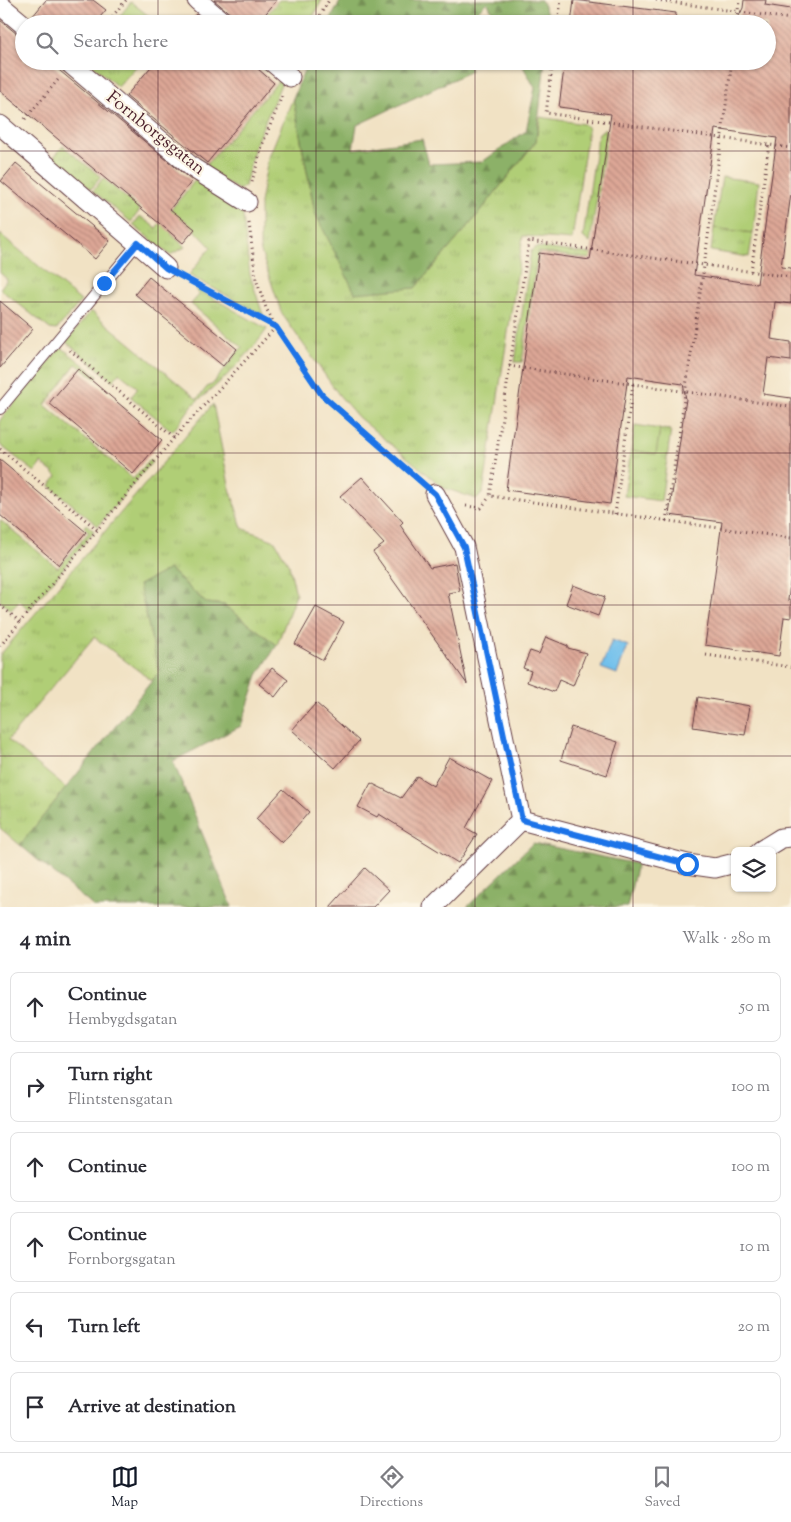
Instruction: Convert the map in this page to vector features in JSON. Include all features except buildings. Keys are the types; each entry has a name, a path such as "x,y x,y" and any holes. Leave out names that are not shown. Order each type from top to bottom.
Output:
{"street":[{"path":"197,0 215,15"},
{"path":"0,5 15,18"},
{"name":"Fornborgsgatan","path":"77,70 193,168 247,202"},
{"path":"282,70 290,77"},
{"path":"5,132 166,268"},
{"path":"435,494 464,547 522,820"},
{"path":"522,820 687,864 715,868 731,864"},
{"path":"433,907 522,820"},
{"path":"766,847 781,838 791,836"}],"lane":[{"path":"0,409 138,243"}],"path":[{"path":"114,15 126,0"},
{"path":"320,15 328,0"},
{"path":"559,15 561,0"},
{"path":"656,0 687,2 764,15"},
{"path":"737,15 739,0"},
{"path":"776,17 791,19"},
{"path":"5,132 63,70"},
{"path":"552,70 546,113 791,148"},
{"path":"666,521 731,70"},
{"path":"290,77 263,143 247,202 256,279 266,308 276,327 322,395 435,494"},
{"path":"750,271 770,145"},
{"path":"791,277 529,241 490,496 791,538"},
{"path":"166,268 276,327"},
{"path":"0,646 99,531 174,438 276,327"},
{"path":"58,340 174,438"},
{"path":"509,366 791,407"},
{"path":"615,514 633,384"},
{"path":"0,449 99,531"},
{"path":"0,605 20,622"},
{"path":"706,655 791,667"}],"green space":[{"path":"279,0 322,0 314,15 266,15"},
{"path":"341,0 541,0 548,15 494,15 487,2 474,15 333,15"},
{"path":"131,2 148,15 121,15"},
{"path":"98,70 133,70 118,87"},
{"path":"304,70 471,70 357,125 353,149 422,139 429,164 482,162 526,131 535,88 525,70 544,70 536,141 471,223 415,288 355,293 315,213 293,98"},
{"path":"279,80 282,82 255,145 245,186 239,190 203,169"},
{"path":"293,98 315,213 415,288 471,223 536,141 540,117 584,124 588,128 572,240 523,236 483,493 477,499 444,488 358,417 339,395 282,314 260,249 260,203 268,159"},
{"path":"605,128 607,132 590,243 583,237 597,140 599,133"},
{"path":"63,146 101,177 91,189 53,158"},
{"path":"722,177 759,182 753,233 714,228"},
{"path":"103,178 140,210 131,222 93,191"},
{"path":"197,178 242,207 250,275 263,315 189,275 211,247 184,219 171,234 185,247 170,255 133,225 140,216 156,228"},
{"path":"714,228 753,233 749,257 711,251"},
{"path":"0,234 81,301 56,330 50,329 0,289 7,279 0,273"},
{"path":"536,247 598,255 597,260 538,252 522,362 515,362 531,251"},
{"path":"197,289 267,329 225,378 193,404 172,431 131,397 138,388 119,373 113,381 66,342 91,311 197,399 208,386 212,385 242,347 191,304 199,295 195,290"},
{"path":"60,348 98,376 96,379 76,364 45,405 133,479 150,460 152,462 98,526 50,486 57,476 41,463 35,472 0,445 0,420"},
{"path":"213,404 229,485 242,528 275,541 289,565 296,594 277,645 224,605 206,603 169,569 159,672 152,681 94,637 8,740 66,788 20,845 0,828 0,655"},
{"path":"635,425 660,429 656,454 631,450"},
{"path":"660,429 671,430 661,501 624,496 631,450 655,454"},
{"path":"0,520 58,568 89,532 84,527 86,524 94,531 29,610 20,601 11,610 0,601"},
{"path":"169,569 206,603 224,605 277,645 258,675 241,726 173,761 232,907 94,907 20,845 159,672 139,585"},
{"path":"533,843 637,864 627,907 467,907"}],"water":[{"path":"612,640 628,646 617,674 601,668"}],"route":[{"path":"104,283 138,243 166,268 276,327 322,395 435,494 464,547 522,820 687,864"}]}
